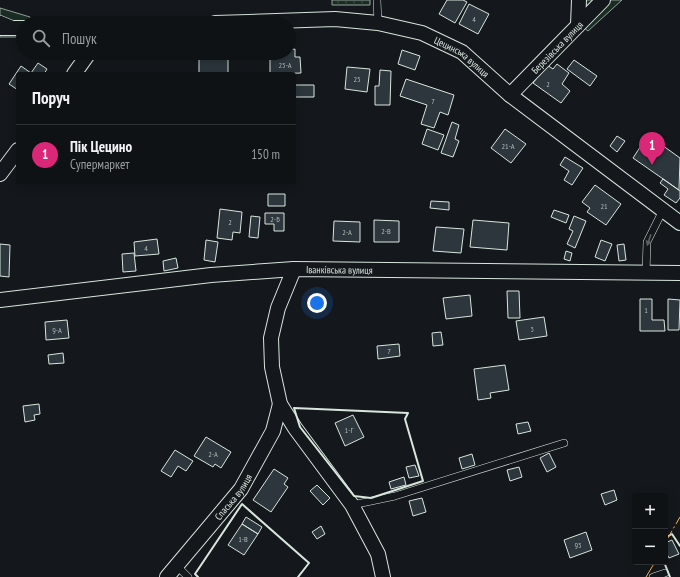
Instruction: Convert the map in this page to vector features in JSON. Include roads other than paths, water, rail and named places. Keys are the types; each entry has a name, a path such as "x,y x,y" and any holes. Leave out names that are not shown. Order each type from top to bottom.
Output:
{"street":[{"path":"578,25 579,0"},
{"name":"Березівська вулиця","path":"510,95 604,0"},
{"name":"Цецинська вулиця","path":"296,20 335,19 378,24 422,33 462,52 510,95 680,223"},
{"path":"0,28 16,28"},
{"path":"75,72 84,60"},
{"path":"0,174 16,153"},
{"path":"294,269 278,308 271,338 272,367 280,404 295,428 352,505 378,554 383,577"},
{"name":"Іванківська вулиця","path":"0,300 211,275 294,269 680,273"},
{"name":"Спаська вулиця","path":"167,577 241,488 273,431 280,404"}],"lane":[{"path":"377,0 378,24"},
{"path":"0,19 16,26"},
{"path":"646,273 648,242 663,210"},
{"path":"352,505 395,496 564,443"},
{"path":"177,566 188,577"},
{"path":"653,577 665,573"}],"place":[{"name":"Пік Цецино","path":"652,165"}]}
